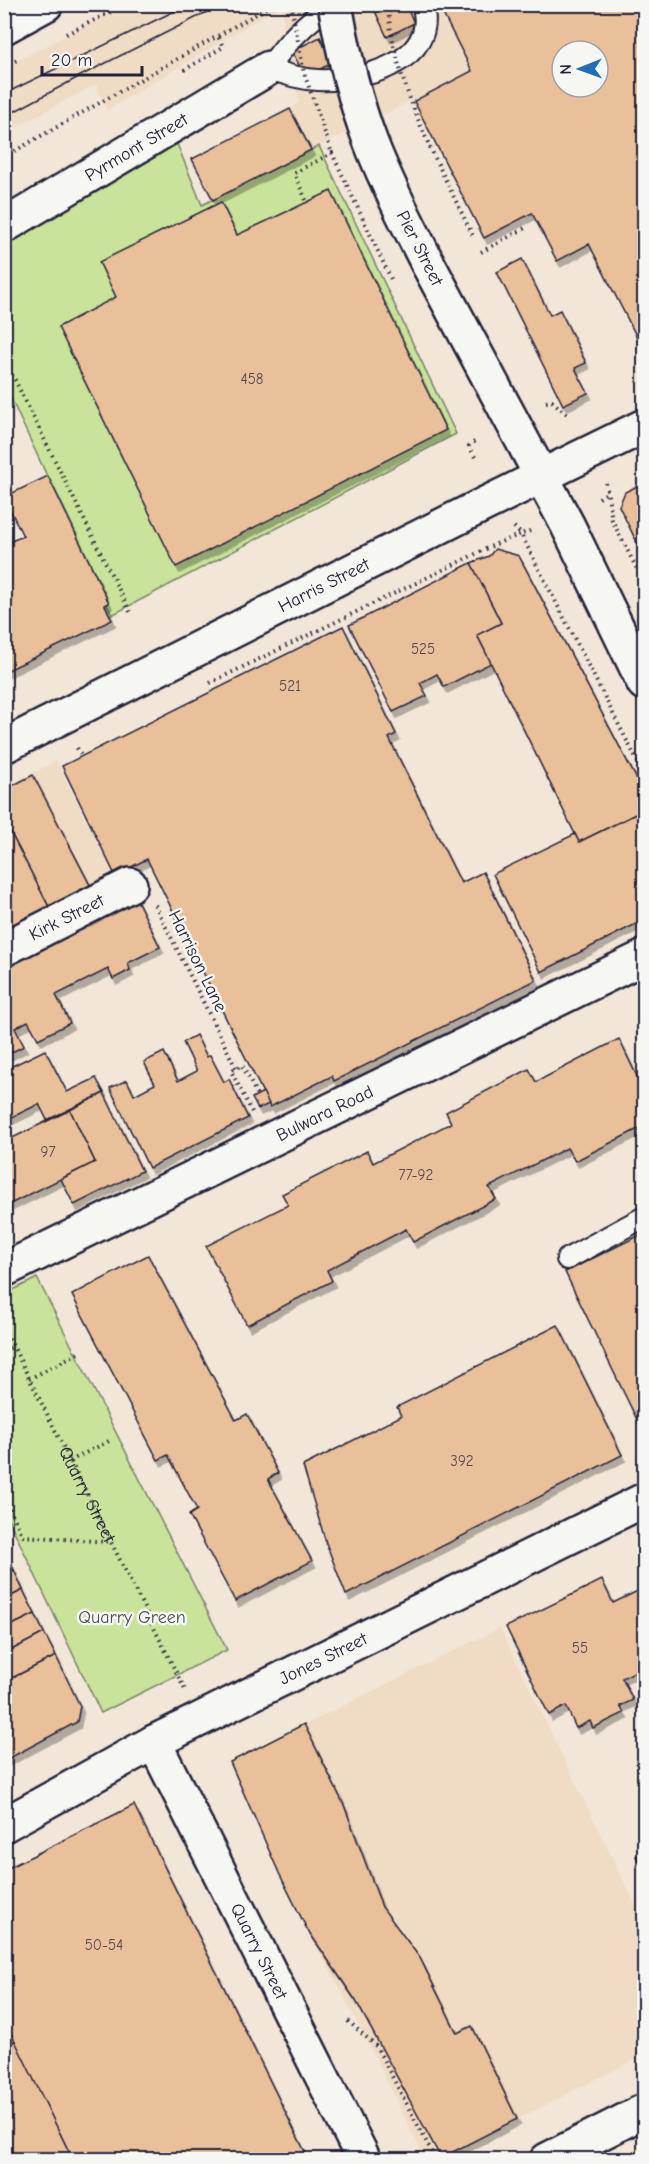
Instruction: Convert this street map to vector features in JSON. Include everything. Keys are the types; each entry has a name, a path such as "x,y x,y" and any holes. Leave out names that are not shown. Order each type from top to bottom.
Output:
{"street":[{"path":"4,27 46,4"},
{"name":"Pier Street","path":"334,4 342,46 370,141 389,187 568,526 645,683"},
{"name":"Pyrmont Street","path":"4,226 269,69"},
{"name":"Harris Street","path":"4,746 645,426"},
{"name":"Kirk Street","path":"4,949 141,891"},
{"name":"Bulwara Road","path":"4,1270 645,957"},
{"name":"Jones Street","path":"4,1825 154,1742 645,1500"},
{"name":"Quarry Street","path":"154,1742 364,2160"},
{"path":"547,2160 645,2111"}],"lane":[{"path":"334,4 311,18 284,46 269,69 291,77 317,80 368,76 411,54 418,45 424,32 426,16 422,4"},
{"path":"567,1259 645,1217"}],"path":[{"path":"61,37 127,4"},
{"path":"4,157 274,4"},
{"path":"291,4 304,74 332,153 391,279"},
{"path":"387,4 393,43 408,92 429,143 474,238"},
{"path":"184,70 223,47 218,36"},
{"path":"4,66 23,56"},
{"path":"306,200 294,173 332,153"},
{"path":"481,252 525,228"},
{"path":"4,358 132,616"},
{"path":"546,402 552,400 568,415"},
{"path":"475,457 469,446 478,439"},
{"path":"606,483 612,520 645,584"},
{"path":"598,498 608,492"},
{"path":"514,527 521,534 645,774"},
{"path":"206,685 496,544 533,530"},
{"path":"67,753 77,748 81,756"},
{"path":"4,784 15,779"},
{"name":"Harrison Lane","path":"141,891 236,1068"},
{"name":"Harrison Lane","path":"257,1095 242,1065 231,1071 257,1121"},
{"name":"Quarry Street","path":"4,1329 186,1692"},
{"path":"4,1351 14,1347"},
{"path":"29,1379 78,1353"},
{"path":"70,1461 111,1440"},
{"path":"4,1498 23,1536 110,1542"},
{"path":"348,2021 376,2046 436,2160"}],"shaded area":[{"path":"125,5 282,5 107,110 96,84 5,133 5,67"},
{"path":"283,5 438,5 472,71 311,150 290,109 300,102 283,46"},
{"path":"56,761 116,879 5,936 5,787"},
{"path":"500,1628 644,1923 644,2055 439,2159 425,2159 367,2041 279,1873 230,1762"}],"green space":[{"path":"175,139 202,205 319,146 456,434 112,615 5,386 4,246"},
{"name":"Quarry Green","path":"37,1278 227,1650 101,1713 5,1512 5,1294"}],"building":[{"path":"388,4 405,4 414,23 387,37 375,11"},
{"path":"438,4 644,4 644,346 642,347 589,244 557,261 532,213 484,238 414,101 472,71"},
{"path":"320,37 332,63 305,77 292,51"},
{"path":"290,109 311,150 213,200 192,159"},
{"path":"331,191 446,430 176,567 58,327 116,297 99,262 221,202 237,235"},
{"path":"522,259 550,315 560,310 586,363 575,368 588,393 563,405 497,272"},
{"path":"48,476 109,603 105,605 112,620 4,672 4,544 23,536 4,497"},
{"path":"644,483 644,557 619,506 625,492"},
{"path":"495,549 519,556 644,793 644,810 579,842 477,635 501,623 471,563 489,556"},
{"path":"471,563 501,623 477,635 491,663 444,687 437,674 420,683 427,696 393,712 349,625"},
{"path":"343,626 396,734 389,738 461,883 483,872 536,980 334,1081 332,1076 270,1107 147,859 115,875 62,766"},
{"path":"33,775 91,887 49,907 4,820 4,790"},
{"path":"644,810 644,920 541,972 493,874 575,834 579,842"},
{"path":"4,820 49,907 6,928 4,925"},
{"path":"135,896 160,947 128,963 130,970 113,979 108,969 56,995 70,1023 38,1039 28,1021 15,1028 24,1046 8,1054 4,1048 4,962"},
{"path":"196,1035 207,1057 210,1055 224,1082 229,1079 248,1118 149,1168 110,1088 127,1080 134,1095 155,1084 144,1062 164,1052 178,1081 197,1071 183,1042"},
{"path":"619,1039 644,1091 644,1126 575,1161 567,1148 489,1187 496,1199 413,1242 406,1229 327,1270 332,1281 247,1325 206,1246 288,1205 282,1194 367,1151 373,1163 451,1123 446,1112 529,1069 536,1082"},
{"path":"45,1050 67,1092 96,1078 104,1093 47,1120 39,1104 4,1121 4,1070"},
{"path":"263,1092 269,1104 258,1109 252,1098"},
{"path":"104,1093 142,1171 74,1205 61,1179 95,1162 70,1110"},
{"path":"70,1110 95,1162 4,1207 4,1142"},
{"path":"644,1233 644,1434 565,1272"},
{"path":"148,1255 236,1420 247,1414 278,1473 268,1479 312,1561 235,1601 189,1515 197,1510 168,1455 158,1460 72,1295"},
{"path":"558,1325 622,1455 346,1595 326,1543 303,1466 401,1416 397,1407"},
{"path":"4,1551 14,1570 4,1575"},
{"path":"14,1570 23,1590 4,1600 4,1575"},
{"path":"602,1580 613,1603 644,1588 644,1675 642,1676 640,1669 622,1678 633,1700 620,1706 624,1713 593,1728 590,1721 576,1728 566,1706 549,1715 506,1627"},
{"path":"23,1590 35,1614 4,1629 4,1600"},
{"path":"35,1614 44,1633 4,1654 4,1629"},
{"path":"44,1633 56,1656 4,1682 4,1654"},
{"path":"56,1656 80,1706 77,1722 4,1761 4,1682"},
{"path":"304,1724 344,1805 382,1907 420,1958 457,2033 472,2026 517,2119 441,2158 356,2001 307,1929 279,1873 230,1762"},
{"path":"134,1805 309,2160 73,2160 4,2020 4,1870"},
{"path":"644,1851 644,1874 636,1856"},
{"path":"4,2020 15,2041 4,2046"},
{"path":"15,2041 73,2160 4,2160 4,2046"}],"tram line":[{"path":"4,94 189,4"},
{"path":"4,117 223,4"}]}
